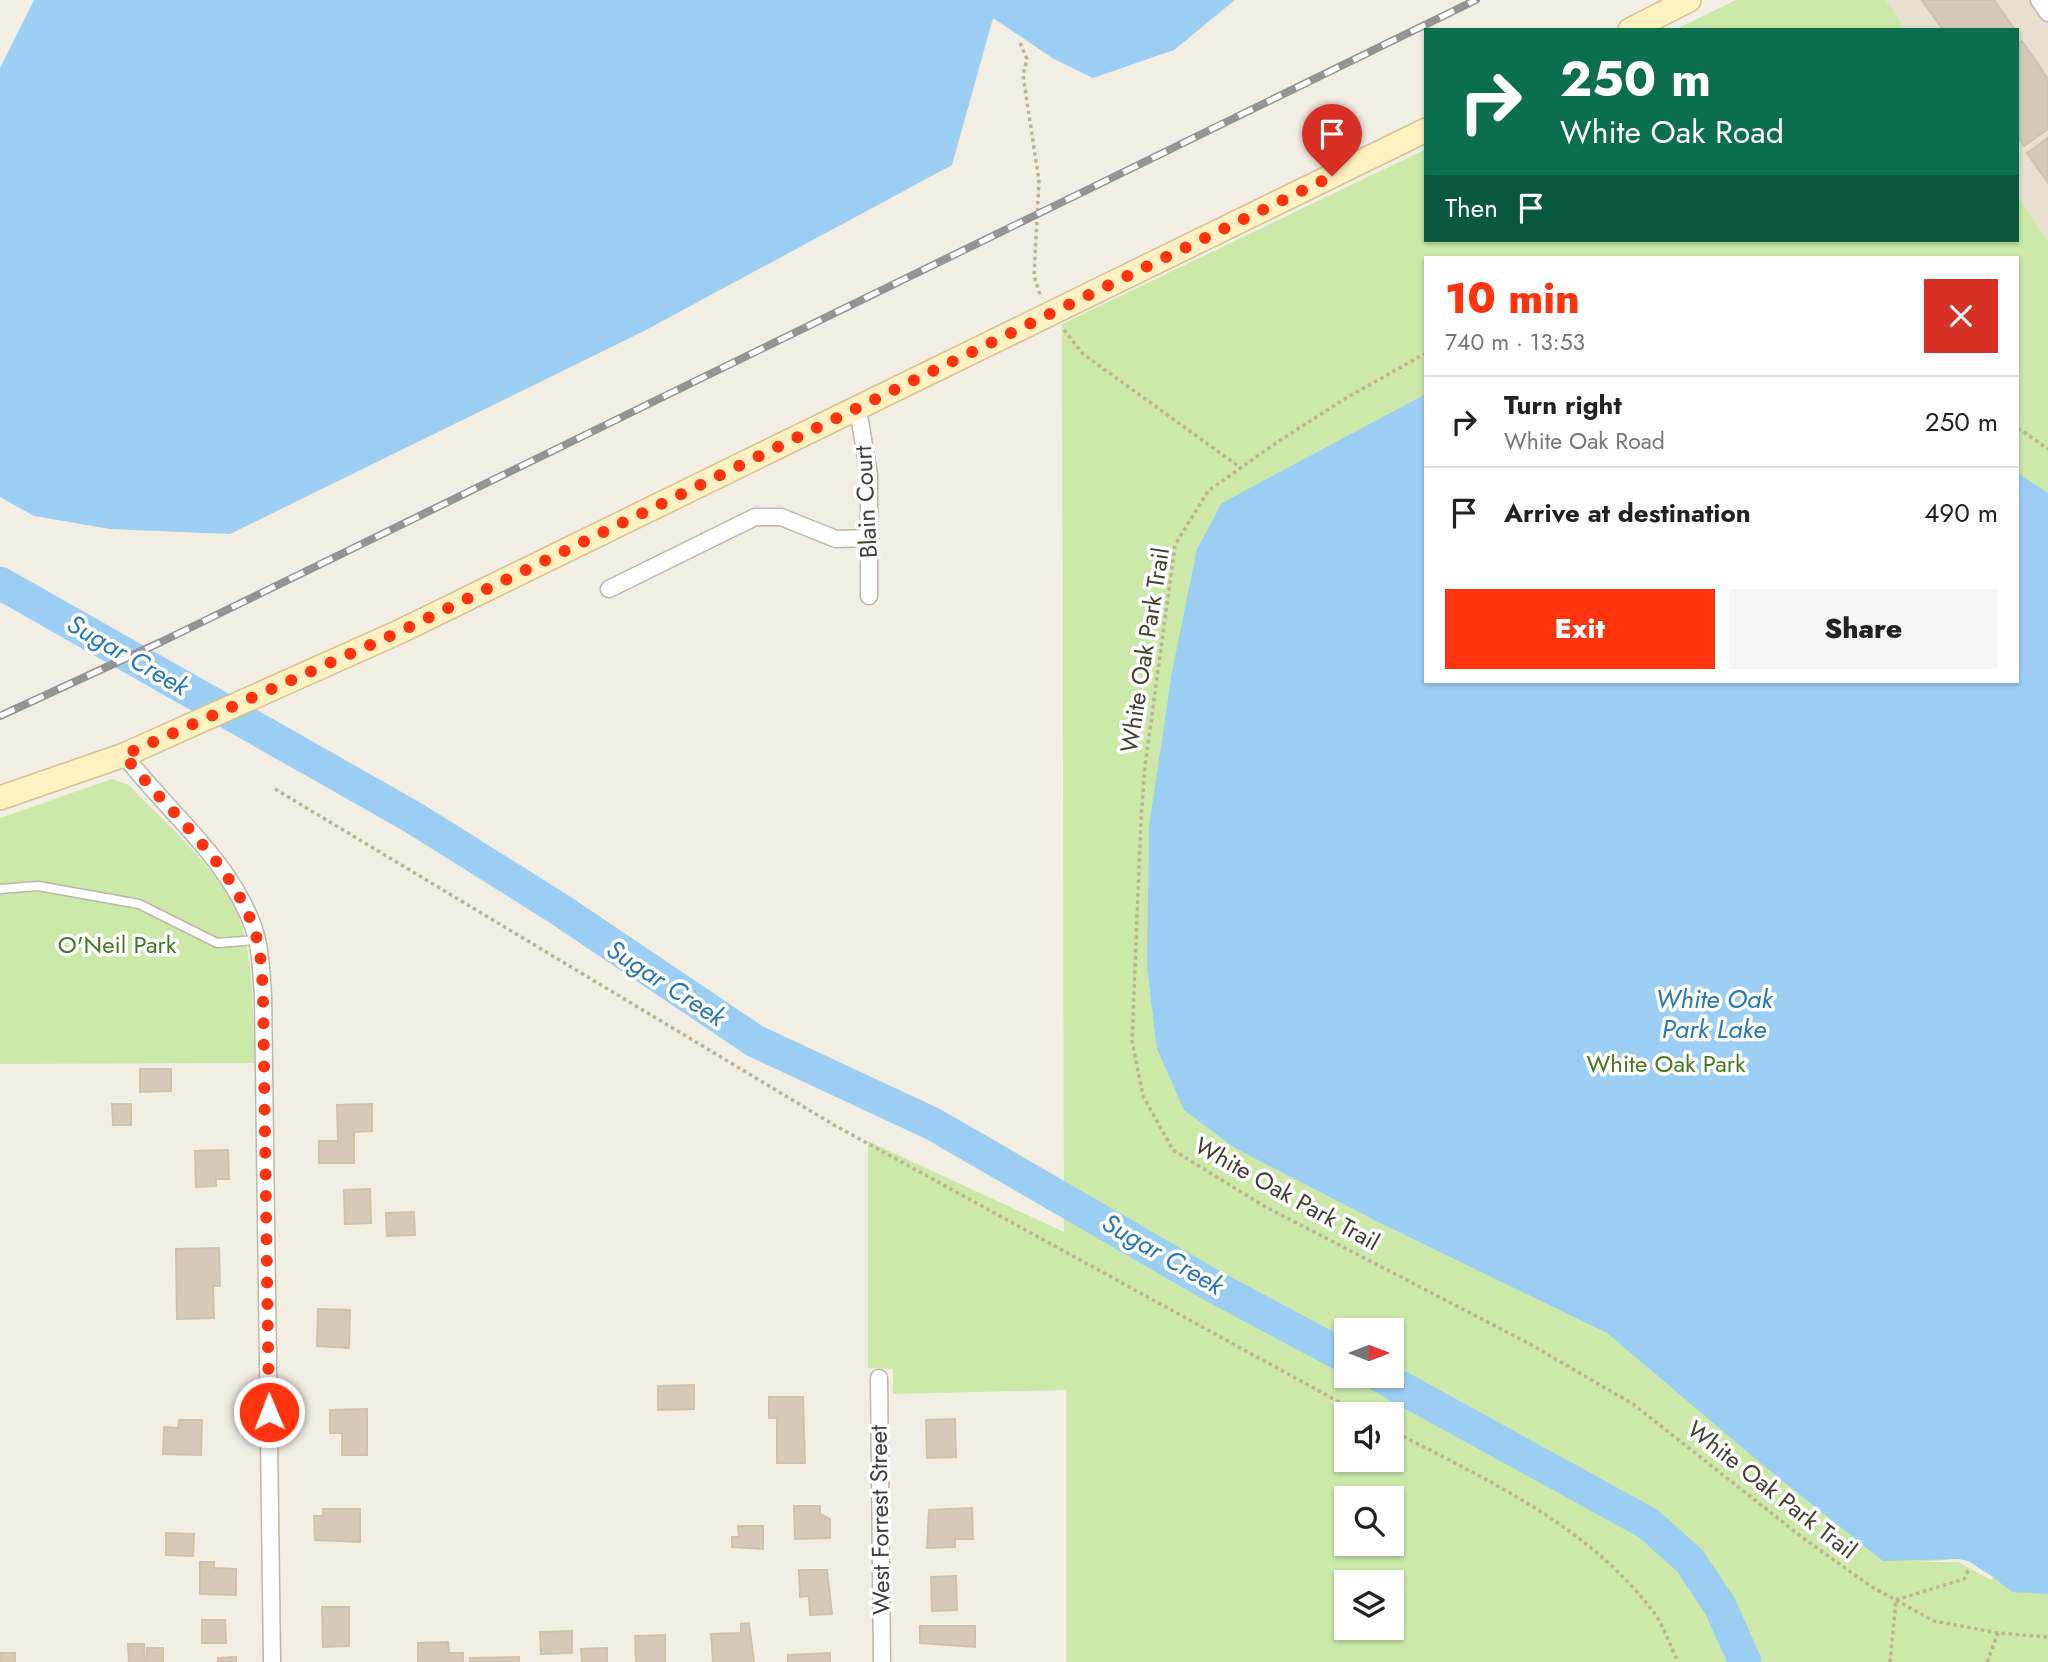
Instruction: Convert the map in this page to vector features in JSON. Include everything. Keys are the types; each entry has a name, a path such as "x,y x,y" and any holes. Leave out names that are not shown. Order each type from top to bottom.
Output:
{"street":[{"path":"1634,28 1689,0"},
{"path":"2039,0 2048,13"},
{"path":"0,798 124,755 290,682 858,409 1424,131"},
{"name":"Blain Court","path":"858,409 869,475 869,596"},
{"path":"609,589 755,517 781,517 836,539 870,538"},
{"path":"124,755 151,791 217,861 234,887 257,940 263,995 272,1662"},
{"name":"West Forrest Street","path":"879,1378 882,1662"}],"lane":[{"path":"0,889 38,886 139,904 217,943 257,940"}],"path":[{"path":"1020,43 1027,59 1023,75 1039,181 1034,276 1037,292 1083,354 1241,468"},
{"name":"White Oak Park Trail","path":"1424,355 1346,398 1208,491 1175,545 1145,766 1132,1041 1143,1096 1173,1150 1264,1206 1528,1343 1633,1404 1803,1538 1872,1587 1934,1621 1998,1633 2048,1637"},
{"path":"2019,429 2048,449"},
{"path":"275,789 834,1125 1339,1402"},
{"path":"1404,1437 1549,1514 1594,1550 1653,1611 1678,1662"},
{"path":"1890,1662 1896,1600 1964,1579 1969,1569"},
{"path":"1987,1662 1998,1633"}],"shaded area":[{"path":"1886,0 2048,0 2048,242 2019,198 2019,28 1905,28"}],"green space":[{"path":"1736,0 1886,0 1905,28 1678,28"},
{"name":"White Oak Park","path":"1424,150 1424,242 2019,242 2019,198 2048,242 2048,1662 1066,1662 1066,1390 893,1394 893,1369 868,1368 868,1141 1064,1232 1062,324"},
{"name":"O'Neil Park","path":"112,779 129,785 176,832 208,867 233,904 241,923 248,955 255,1063 0,1064 0,818"}],"water":[{"path":"34,0 1235,0 1174,50 1093,78 1054,59 993,18 952,165 644,331 230,534 110,529 34,516 0,497 0,68"},
{"name":"White Oak Park Lake","path":"1424,395 1424,683 2019,683 2019,474 2048,493 2048,1594 2012,1592 1989,1574 1958,1559 1883,1561 1770,1471 1607,1333 1376,1221 1235,1148 1184,1110 1157,1049 1147,967 1149,827 1172,672 1197,549 1222,503"}],"pier":[{"path":"1958,1559 1968,1561 1993,1577 1991,1580 1958,1562 1918,1562"}],"building":[{"path":"1922,0 1994,0 2014,28 1942,28"},
{"path":"2022,41 2048,79 2048,129 2024,146 2019,138 2019,43"},
{"path":"2048,138 2048,183 2027,153"},
{"path":"140,1069 171,1069 171,1091 140,1092"},
{"path":"112,1104 131,1104 131,1125 113,1125"},
{"path":"372,1104 372,1131 354,1132 354,1163 319,1163 319,1141 338,1141 337,1105"},
{"path":"228,1150 229,1179 216,1179 216,1186 196,1187 195,1151"},
{"path":"370,1189 371,1223 345,1224 344,1190"},
{"path":"414,1212 415,1235 387,1236 386,1213"},
{"path":"219,1248 220,1286 213,1286 214,1318 177,1319 176,1249"},
{"path":"318,1309 350,1310 349,1348 317,1346"},
{"path":"694,1385 694,1409 658,1410 658,1386"},
{"path":"769,1397 803,1397 805,1463 777,1463 777,1418 769,1418"},
{"path":"367,1409 367,1455 342,1455 342,1433 330,1433 330,1410"},
{"path":"955,1419 956,1457 927,1458 926,1420"},
{"path":"179,1420 202,1420 201,1455 163,1454 164,1427 178,1428"},
{"path":"794,1506 820,1506 820,1514 830,1519 830,1538 795,1539"},
{"path":"972,1508 973,1539 955,1539 955,1547 927,1548 929,1510"},
{"path":"323,1509 360,1509 360,1542 315,1540 314,1516 323,1516"},
{"path":"738,1526 763,1526 763,1549 732,1547 732,1537 739,1537"},
{"path":"166,1533 194,1534 193,1556 166,1555"},
{"path":"200,1562 214,1562 214,1568 236,1569 236,1595 200,1594"},
{"path":"799,1570 827,1570 832,1614 810,1615 809,1596 800,1597"},
{"path":"956,1576 957,1610 932,1611 931,1577"},
{"path":"322,1607 349,1607 349,1646 323,1647"},
{"path":"202,1620 225,1620 226,1643 202,1643"},
{"path":"749,1623 754,1662 713,1662 711,1634 741,1633 741,1624"},
{"path":"920,1626 975,1626 975,1647 920,1643"},
{"path":"572,1631 572,1653 541,1654 540,1632"},
{"path":"665,1635 665,1662 636,1662 635,1636"},
{"path":"448,1642 449,1653 463,1653 463,1662 418,1662 418,1643"},
{"path":"128,1644 144,1644 145,1662 129,1662"},
{"path":"147,1648 163,1648 163,1662 147,1662"},
{"path":"607,1648 607,1662 582,1662 581,1649"},
{"path":"1,1653 15,1653 15,1662 1,1662"},
{"path":"830,1653 830,1662 788,1662 788,1655"},
{"path":"236,1657 236,1662 218,1662 218,1658"},
{"path":"519,1657 519,1662 470,1662 470,1658"}],"waterway":[{"name":"Sugar Creek","path":"0,583 414,818 559,909 755,1041 933,1124 1213,1286 1334,1351"},
{"name":"Sugar Creek","path":"1402,1388 1649,1524 1690,1561 1720,1606 1745,1662"}],"railway":[{"path":"0,716 161,642 1476,0"}],"route":[{"path":"269,1412 263,995 260,951 253,926 234,887 217,861 151,791 124,755 399,632 1332,176"}]}
